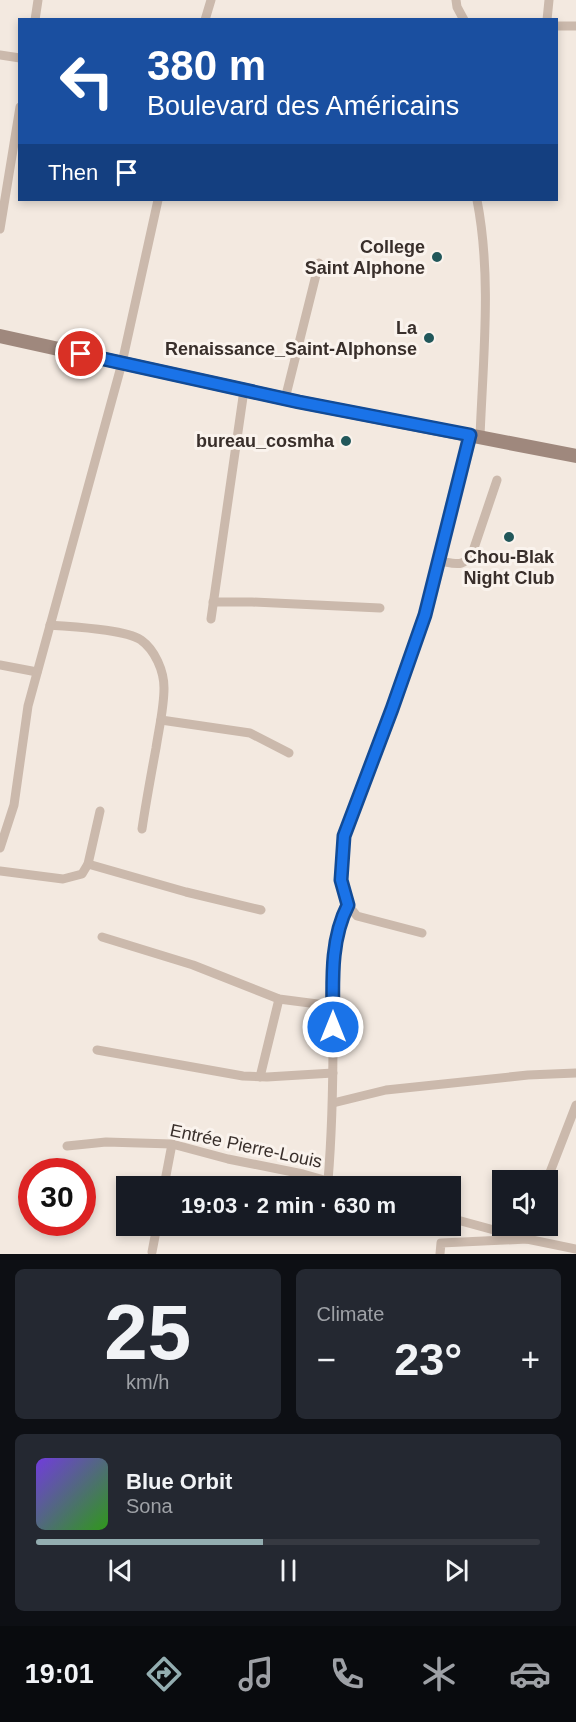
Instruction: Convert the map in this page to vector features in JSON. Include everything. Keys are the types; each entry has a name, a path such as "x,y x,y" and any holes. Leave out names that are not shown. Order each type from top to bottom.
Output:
{"main road":[{"path":"0,336 285,399 576,456"}],"street":[{"path":"35,18 38,0"},
{"path":"206,18 211,0"},
{"path":"456,0 463,18"},
{"path":"547,18 549,0"},
{"path":"558,26 576,26"},
{"path":"0,56 18,58"},
{"path":"0,229 18,118"},
{"path":"0,848 14,805 28,706 122,363 158,201"},
{"path":"423,933 357,916 348,905 341,880 344,836 425,615 475,436 485,319 483,236 477,201"},
{"path":"285,399 319,263"},
{"path":"211,619 244,390"},
{"path":"440,561 458,565 468,561 497,480"},
{"path":"213,602 380,608"},
{"path":"50,625 93,628 139,639 148,646 161,670 164,687 161,720 142,830"},
{"path":"0,665 37,672"},
{"path":"161,720 250,733 289,753"},
{"path":"0,871 63,879 82,874 88,864 100,811"},
{"path":"88,864 186,892 261,910"},
{"path":"328,1176 333,1131 333,1006 336,943 340,921 348,905"},
{"path":"102,937 193,965 279,999 333,1006"},
{"path":"261,1077 279,999"},
{"path":"97,1050 243,1076 333,1073"},
{"path":"333,1103 386,1090 528,1075 576,1073"},
{"path":"551,1170 576,1106"},
{"name":"Entrée Pierre-Louis","path":"67,1146 106,1142 172,1144 228,1159 310,1176"},
{"path":"166,1176 172,1144"},
{"path":"461,1221 527,1239 576,1249"},
{"path":"152,1252 155,1236"},
{"path":"440,1254 441,1243 527,1239"}],"place":[{"name":"College Saint Alphone","path":"437,257"},
{"name":"La Renaissance_Saint-Alphonse","path":"429,338"},
{"name":"bureau_cosmha","path":"346,441"},
{"name":"Chou-Blak Night Club","path":"509,537"}],"route":[{"path":"81,354 299,402 470,435 425,615 344,836 341,880 348,905 340,921 336,943 333,972 333,1027"}]}
